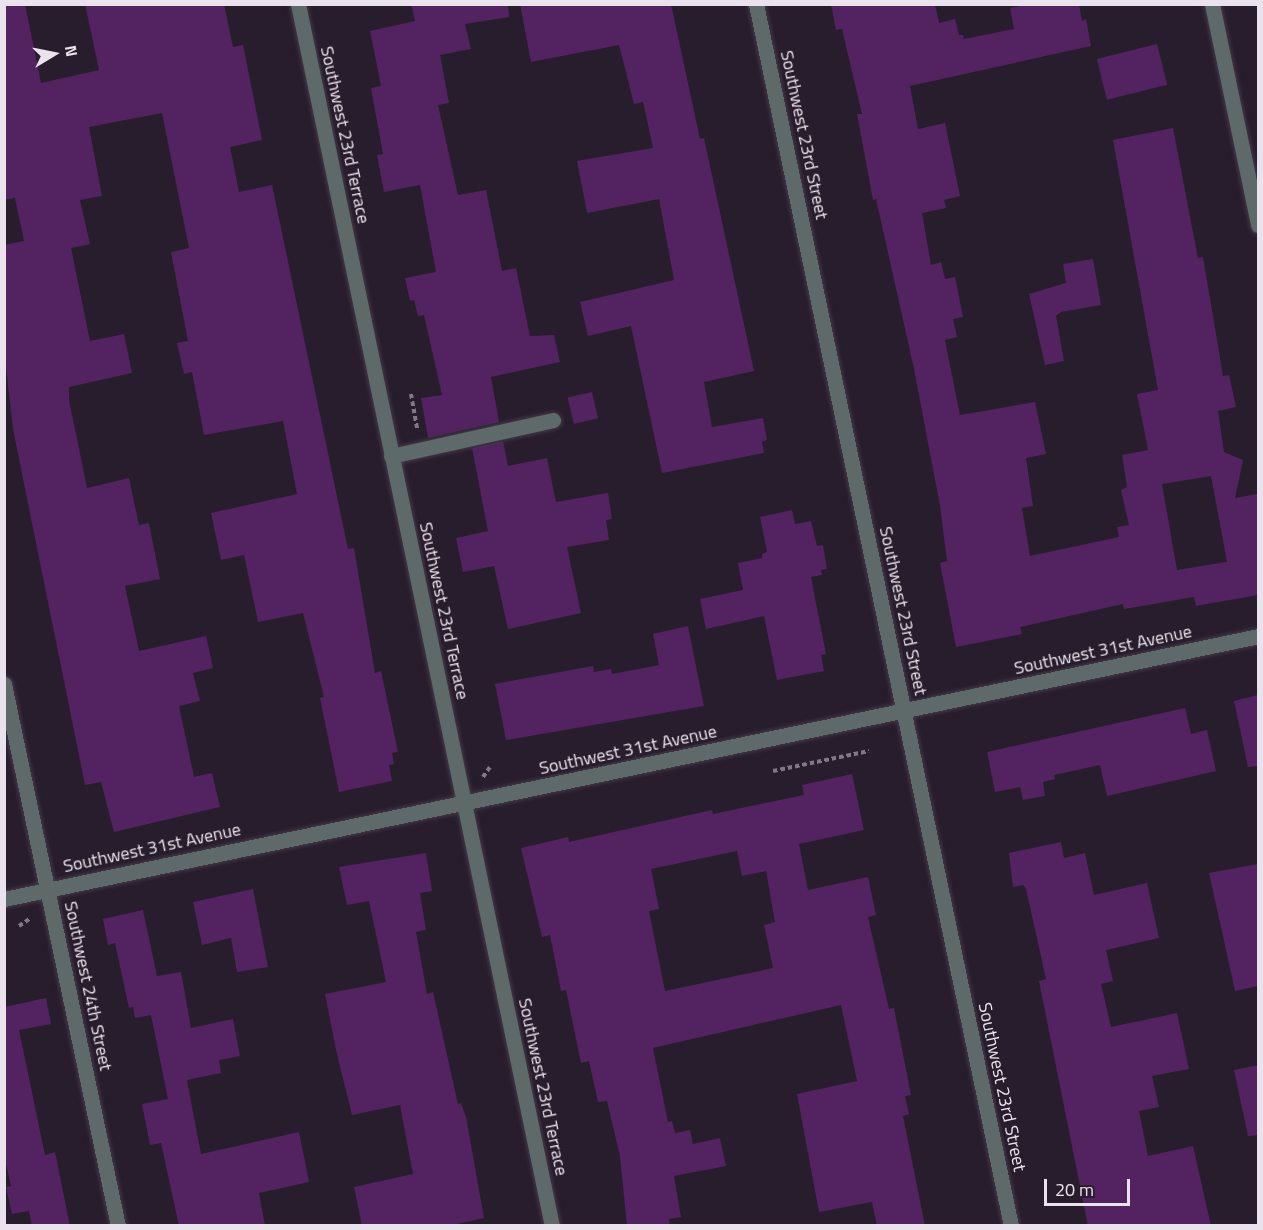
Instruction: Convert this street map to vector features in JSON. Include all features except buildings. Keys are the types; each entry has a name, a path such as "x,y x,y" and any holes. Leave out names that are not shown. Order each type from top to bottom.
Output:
{"street":[{"name":"Southwest 23rd Terrace","path":"298,4 552,1226"},
{"name":"Southwest 23rd Street","path":"756,4 1011,1226"},
{"path":"1212,4 1258,225"},
{"path":"391,456 553,420"},
{"name":"Southwest 31st Avenue","path":"4,899 1258,636"},
{"name":"Southwest 24th Street","path":"4,684 118,1226"}],"path":[{"path":"411,394 419,441"},
{"path":"773,771 869,751"},
{"path":"19,926 32,917"}]}
